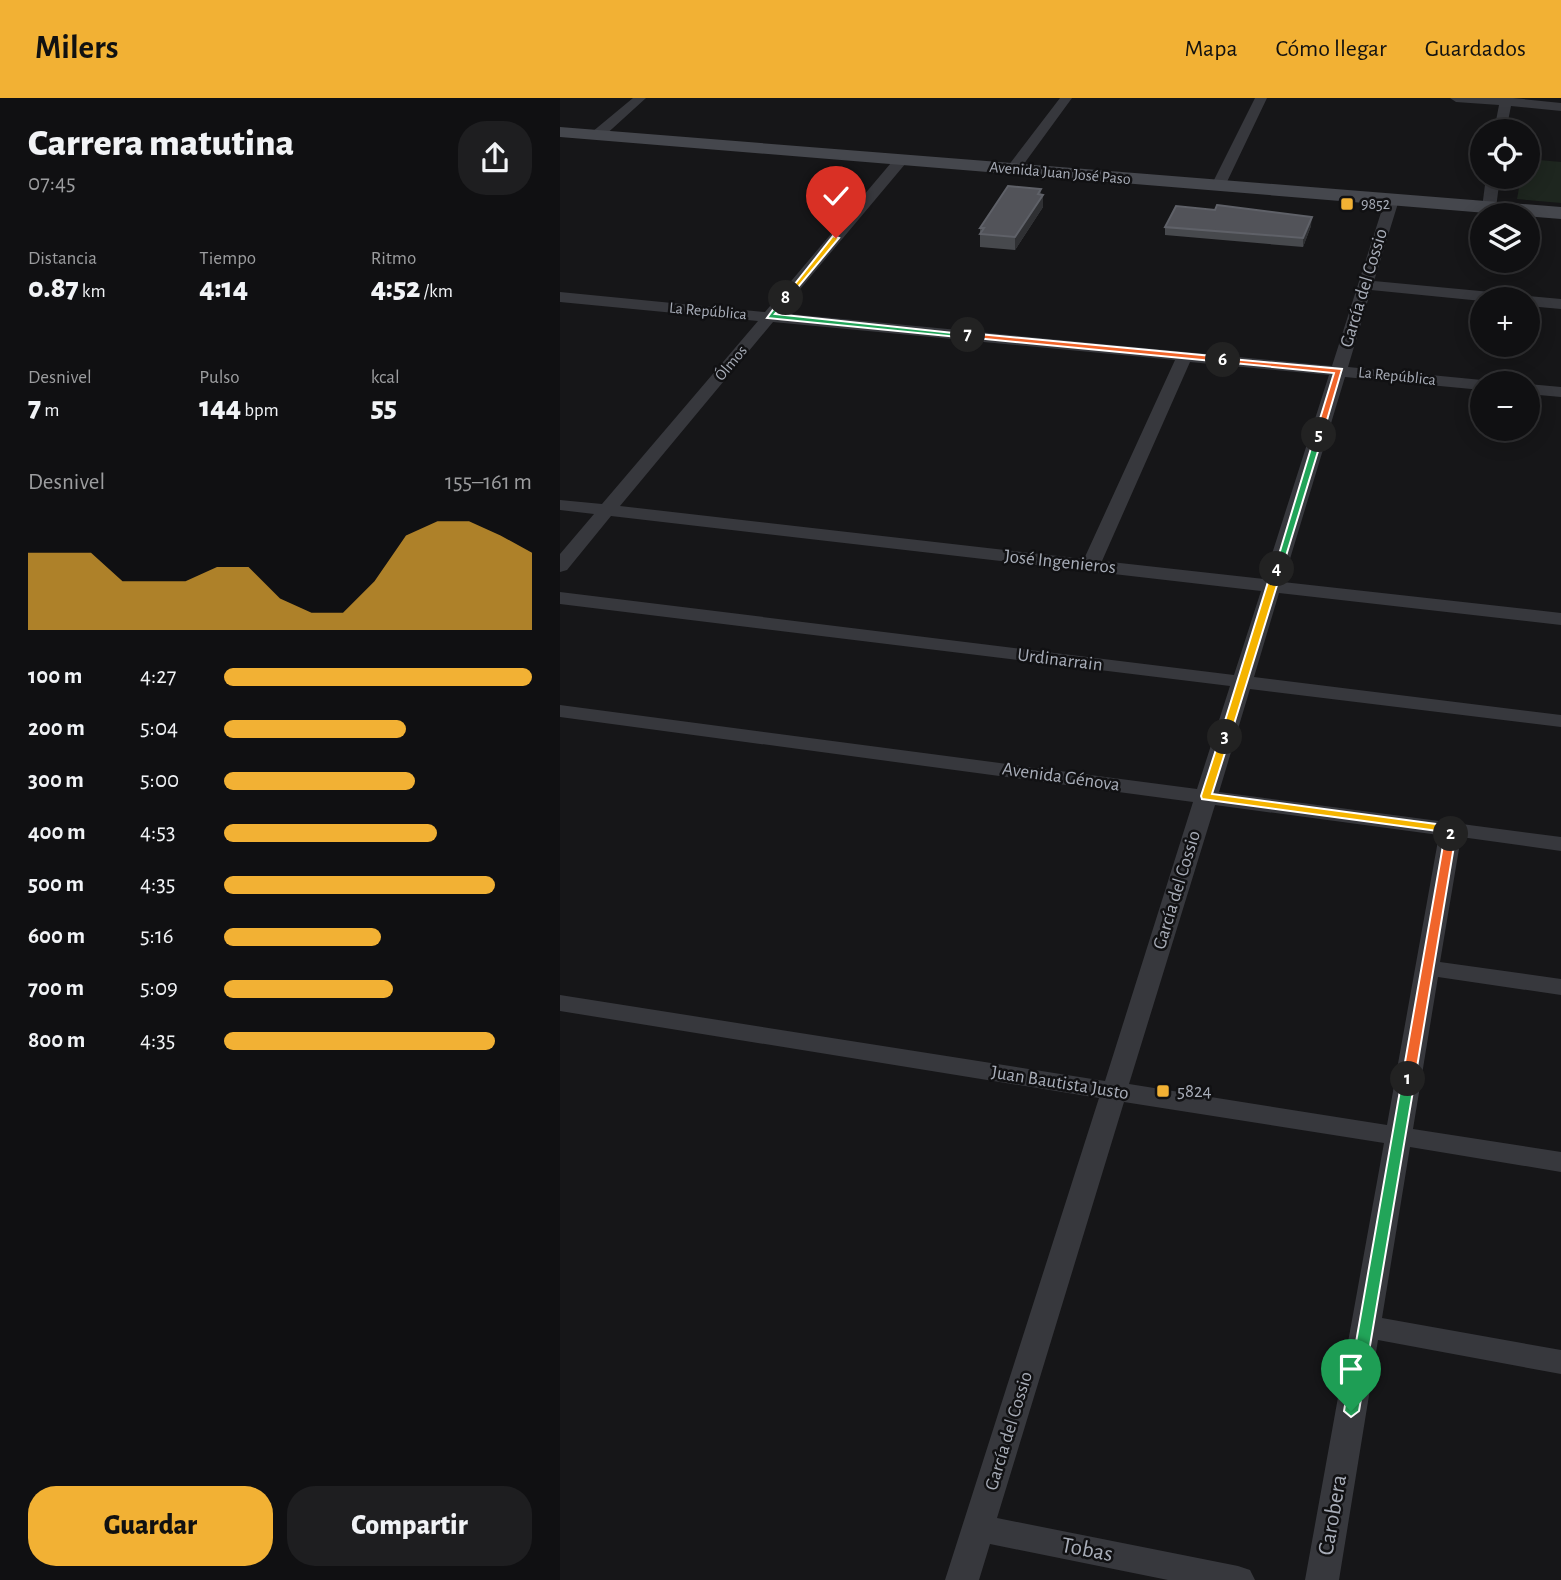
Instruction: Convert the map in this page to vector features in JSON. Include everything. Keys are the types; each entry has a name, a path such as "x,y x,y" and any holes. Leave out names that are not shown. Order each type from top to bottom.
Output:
{"main road":[{"name":"Avenida Juan José Paso","path":"560,132 1470,206"},
{"name":"Avenida Juan José Paso","path":"1540,212 1561,213"}],"street":[{"path":"597,135 640,98"},
{"path":"1013,169 1066,98"},
{"path":"1218,186 1261,98"},
{"path":"1456,98 1505,100 1561,107"},
{"path":"1502,119 1505,100"},
{"name":"Ólmos","path":"560,566 901,160"},
{"name":"García del Cossio","path":"962,1580 1392,200"},
{"path":"1365,285 1470,295"},
{"name":"La República","path":"560,297 1470,384"},
{"path":"1540,302 1561,304"},
{"path":"1091,565 1185,356"},
{"path":"1540,390 1561,392"},
{"name":"José Ingenieros","path":"560,505 1561,619"},
{"name":"Urdinarrain","path":"560,598 1561,721"},
{"name":"Avenida Génova","path":"560,711 1561,844"},
{"name":"Carobera","path":"1322,1580 1451,829"},
{"path":"1427,968 1561,987"},
{"name":"Juan Bautista Justo","path":"560,1003 1561,1162"},
{"path":"1366,1327 1561,1362"},
{"name":"Tobas","path":"979,1528 1238,1580"}],"shaded area":[{"path":"1540,160 1561,162 1561,203 1517,199 1519,189 1540,189"}],"building":[{"path":"1008,186 1041,189 1038,194 1043,195 1015,237 980,234 984,228 980,228"},
{"path":"1217,205 1312,217 1303,238 1165,227 1176,206 1215,210"}],"place":[{"name":"9852","path":"1347,204"},
{"name":"5824","path":"1163,1091"}],"route":[{"path":"836,238 770,316 1339,371 1206,796 1451,829 1351,1411"}]}
